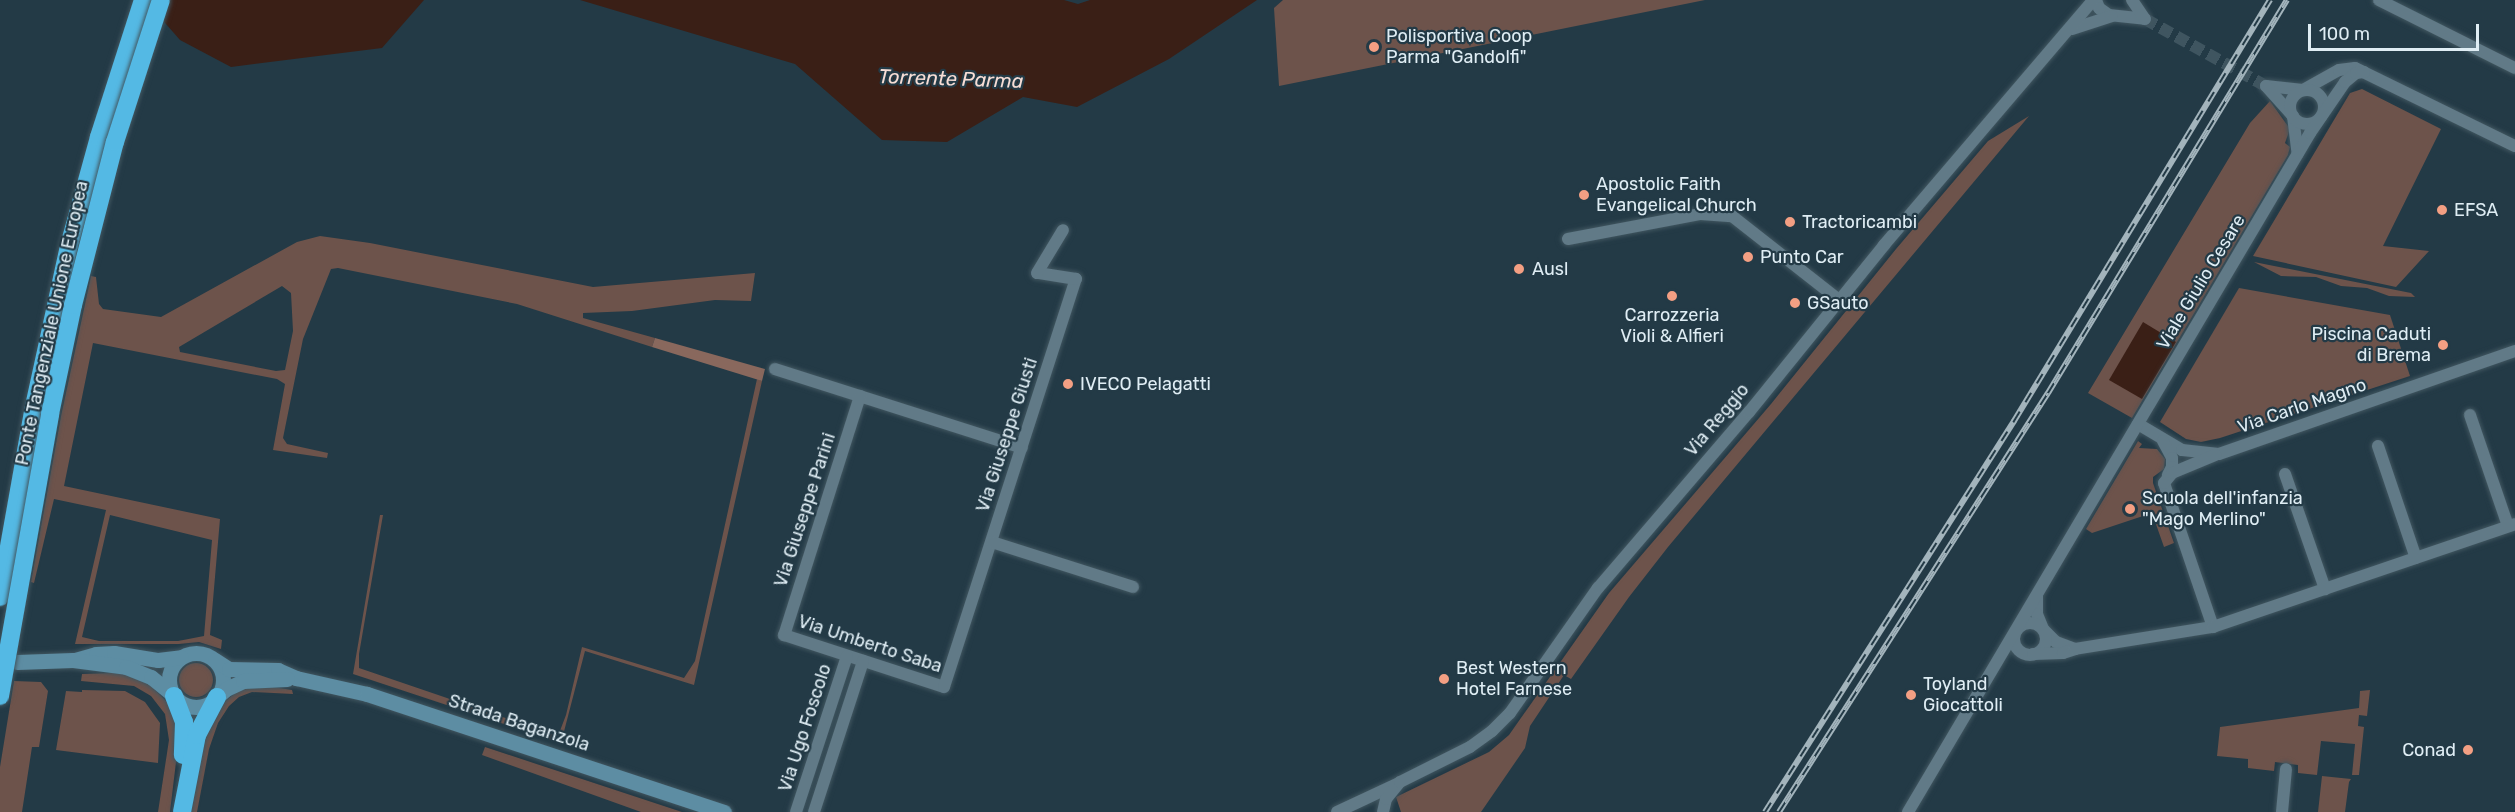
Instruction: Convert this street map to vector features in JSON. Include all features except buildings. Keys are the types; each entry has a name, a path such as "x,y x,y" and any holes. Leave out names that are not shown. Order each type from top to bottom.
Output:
{"highway":[{"path":"0,597 35,400 69,246 102,127 142,0"},
{"name":"Ponte Tangenziale Unione Europea","path":"0,696 50,414 73,305 115,142 161,0"},
{"path":"174,696 185,728 175,812"},
{"path":"182,812 197,735 217,697"}],"street":[{"name":"Via Reggio","path":"1400,782 1470,747 1492,731 1510,713 1598,588 1749,412 1839,300 2094,0 2101,11 2115,15"},
{"path":"2131,0 2145,19 2115,15 2127,9 2131,0"},
{"path":"2379,0 2515,68"},
{"name":"Via Reggio","path":"2068,31 2087,22 2115,15"},
{"path":"2296,158 2297,134 2291,102 2297,93 2343,69 2355,68 2515,146"},
{"name":"Viale Giulio Cesare","path":"1908,812 2321,116 2347,80 2356,73 2364,72"},
{"path":"2266,86 2314,91 2324,105 2321,116 2313,123 2305,123 2293,116 2266,86"},
{"path":"1568,239 1700,214 1732,216 1839,300"},
{"name":"Via Giuseppe Giusti","path":"944,687 1076,279 1037,273 1063,230"},
{"name":"Via Carlo Magno","path":"2138,424 2186,451 2219,454 2515,351"},
{"path":"775,369 1022,448"},
{"name":"Via Giuseppe Parini","path":"784,635 860,396"},
{"path":"1989,674 2011,657 2046,656 2075,649 2213,627 2512,525 2470,415"},
{"path":"2160,438 2168,447 2172,458 2172,465 2164,485 2213,627"},
{"path":"2378,446 2416,558"},
{"path":"2168,475 2219,454"},
{"path":"2285,474 2325,589"},
{"path":"992,542 1133,587"},
{"path":"2030,655 2045,644 2043,629 2037,615 2037,595"},
{"path":"2030,655 2020,652 2015,645 2016,630 2029,622 2043,629 2058,644 2075,649"},
{"name":"Via Umberto Saba","path":"784,635 944,687"},
{"name":"Strada Baganzola","path":"73,660 96,654 114,653 163,660 199,652 229,669 272,669 299,679 382,698 724,812"},
{"name":"Via Ugo Foscolo","path":"796,812 847,656"},
{"path":"174,696 169,684 169,675 172,666 181,657"},
{"name":"Strada Baganzola","path":"17,662 73,660 136,670 157,680 184,705 198,707 210,703 226,689 243,681 299,679"},
{"path":"215,660 223,676 222,689 217,697"},
{"name":"Via Ugo Foscolo","path":"814,812 863,661"},
{"path":"2282,812 2286,769"},
{"path":"1337,812 1400,782"},
{"path":"1383,812 1386,799 1400,782"}],"shaded area":[{"name":"Polisportiva Coop Parma \"Gandolfi\"","path":"1283,0 1705,0 1279,86 1274,8"},
{"path":"2362,89 2441,129 2383,246 2429,251 2396,287 2253,256 2350,93"},
{"path":"2270,101 2290,129 2285,143 2290,147 2288,155 2132,418 2088,393 2250,123"},
{"path":"2029,116 1668,547 1629,597 1571,679 1564,675 1530,726 1525,748 1481,812 1401,812 1396,797 1489,752 1509,735 1609,593 1771,404 1896,249 1988,141"},
{"path":"320,236 370,243 593,287 755,273 751,301 715,300 632,311 583,313 583,318 655,338 652,347 517,304 338,268 331,269 303,339 283,438 287,444 328,453 327,458 273,450 285,384 277,379 93,343 64,486 220,519 210,635 222,640 221,649 199,642 75,644 106,510 54,499 34,583 31,582 61,416 91,276 96,277 99,304 103,309 161,317 297,242","holes":["282,286 291,293 293,331 285,370 276,371 180,352 179,347","110,515 212,540 204,636 178,641 99,641 82,637"]},
{"path":"2254,262 2411,293 2415,297 2389,296 2367,288 2341,286 2316,277 2281,276"},
{"path":"2239,288 2390,315 2410,376 2220,438 2201,442 2186,439 2160,422"},
{"path":"655,338 765,369 762,381 652,347"},
{"path":"757,379 762,381 694,685 585,651 561,743 353,674 380,515 383,515 359,654 359,668 558,736 566,715 582,647 684,678 695,661"},
{"path":"2138,441 2142,444 2139,448 2157,449 2165,459 2164,469 2153,477 2153,483 2174,543 2164,547 2152,513 2092,533 2086,529"},
{"path":"196,663 208,668 213,680 208,692 196,697 184,692 179,680 184,668"},
{"path":"82,674 131,675 148,683 170,705 179,737 170,812 158,812 169,740 165,714 151,696 134,686 81,681"},
{"path":"14,681 41,682 48,691 39,747 32,747 22,812 0,812 0,767"},
{"path":"266,686 292,690 293,694 252,692 239,697 229,706 218,723 209,749 197,812 187,812 205,734 223,703 239,690"},
{"path":"82,690 125,691 145,702 160,723 158,763 56,750 66,691 82,692"},
{"path":"2370,690 2367,716 2359,715 2358,726 2364,727 2359,775 2352,775 2355,744 2321,741 2317,775 2298,773 2298,765 2275,762 2274,771 2248,768 2248,759 2217,756 2220,727 2359,708 2360,691"},
{"path":"485,747 682,812 641,812 482,755"},
{"path":"2322,776 2351,779 2345,812 2318,812"}],"water":[{"path":"145,0 424,0 382,48 231,67 180,40"},
{"name":"Torrente Parma","path":"580,0 1064,0 1078,4 1090,0 1257,0 1169,59 1077,107 1023,97 947,142 882,140 795,64"},
{"path":"2143,322 2176,342 2142,399 2109,380"}],"tunnel":[{"path":"2145,19 2266,86"}],"railway":[{"path":"1765,812 2014,421 2270,0"},
{"path":"1779,812 2048,393 2287,0"}],"place":[{"name":"Polisportiva Coop Parma \"Gandolfi\"","path":"1374,47"},
{"name":"Apostolic Faith Evangelical Church","path":"1584,195"},
{"name":"EFSA","path":"2442,210"},
{"name":"Tractoricambi","path":"1790,222"},
{"name":"Punto Car","path":"1748,257"},
{"name":"Ausl","path":"1519,269"},
{"name":"Carrozzeria Violi & Alfieri","path":"1672,296"},
{"name":"GSauto","path":"1795,303"},
{"name":"Piscina Caduti di Brema","path":"2443,345"},
{"name":"IVECO Pelagatti","path":"1068,384"},
{"name":"Scuola dell'infanzia \"Mago Merlino\"","path":"2130,509"},
{"name":"Best Western Hotel Farnese","path":"1444,679"},
{"name":"Toyland Giocattoli","path":"1911,695"},
{"name":"Conad","path":"2468,750"}]}
